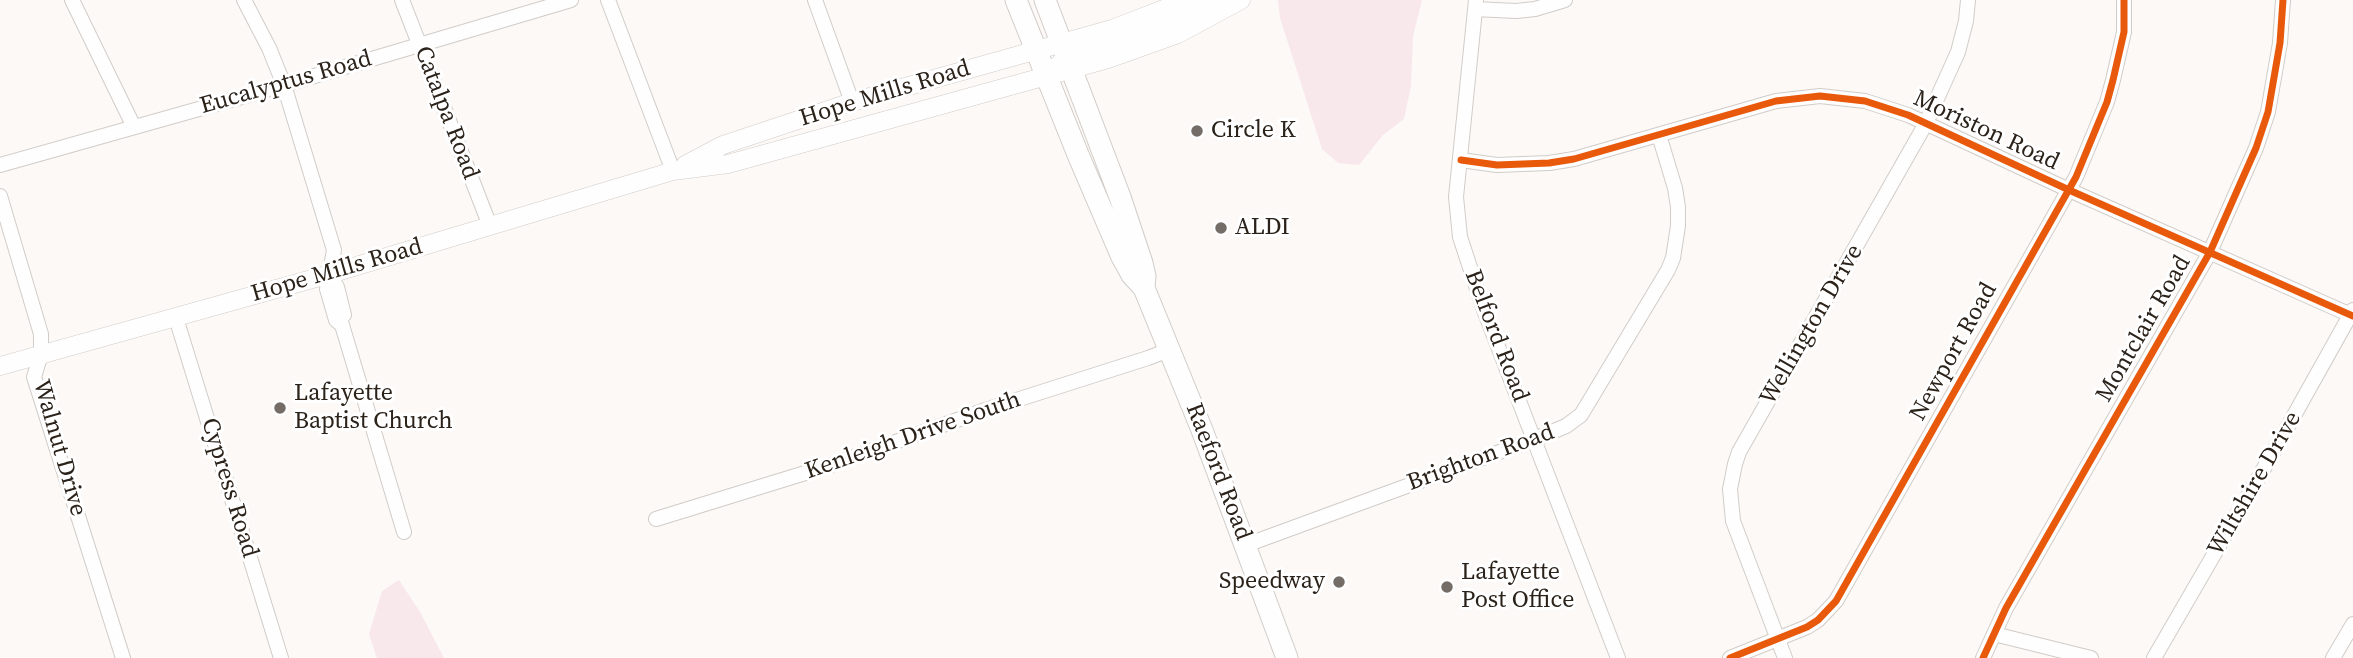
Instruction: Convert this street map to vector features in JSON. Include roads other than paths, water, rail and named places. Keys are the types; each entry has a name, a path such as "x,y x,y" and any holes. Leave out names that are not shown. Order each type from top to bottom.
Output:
{"highway":[{"name":"Raeford Road","path":"1016,0 1122,257 1132,275 1144,288 1170,350 1287,658"},
{"name":"Raeford Road","path":"1045,0 1138,250 1145,276 1144,288"}],"main road":[{"path":"1067,57 1138,20 1187,0"},
{"path":"1067,57 1159,28 1214,0"},
{"path":"1067,57 1158,43 1241,0"},
{"name":"Hope Mills Road","path":"673,171 723,145 852,102 1036,50 1067,57"},
{"name":"Hope Mills Road","path":"0,366 330,274 673,171 728,164 1047,76 1067,57"}],"street":[{"path":"72,0 134,127"},
{"path":"243,0 269,48 284,85 334,250 327,289 337,307 336,320 342,325 404,532"},
{"name":"Catalpa Road","path":"402,0 490,226"},
{"name":"Eucalyptus Road","path":"0,165 571,0"},
{"path":"608,0 673,171"},
{"path":"815,0 852,102"},
{"path":"1476,5 1516,11 1535,9 1565,0"},
{"name":"Wellington Drive","path":"1785,658 1733,521 1730,489 1735,464 1739,452 1925,125 1958,52 1968,0"},
{"name":"Newport Road","path":"1730,658 1778,640 1818,620 1836,601 2069,190 2107,102 2124,32 2124,0"},
{"name":"Montclair Road","path":"1983,658 2006,608 2210,252 2256,148 2268,112 2280,43 2283,0"},
{"name":"Belford Road","path":"1476,5 1457,197 1460,237 1484,310 1618,658"},
{"name":"Moriston Road","path":"1461,160 1497,165 1549,163 1574,159 1776,101 1820,96 1865,101 1890,108 2352,314"},
{"name":"Brighton Road","path":"1246,545 1535,439 1566,426 1581,415 1668,270 1676,245 1678,207 1659,135"},
{"name":"Walnut Drive","path":"0,196 41,334 41,354 34,377 123,658"},
{"name":"Wiltshire Drive","path":"2154,658 2352,314"},
{"name":"Cypress Road","path":"176,318 281,658"},
{"name":"Kenleigh Drive South","path":"656,519 831,465 985,410 1170,350"},
{"path":"2333,658 2353,624"},
{"path":"1994,634 2091,658"}],"place":[{"name":"Circle K","path":"1197,131"},
{"name":"ALDI","path":"1221,228"},
{"name":"Lafayette Baptist Church","path":"280,408"},
{"name":"Speedway","path":"1339,582"},
{"name":"Lafayette Post Office","path":"1447,587"}]}
